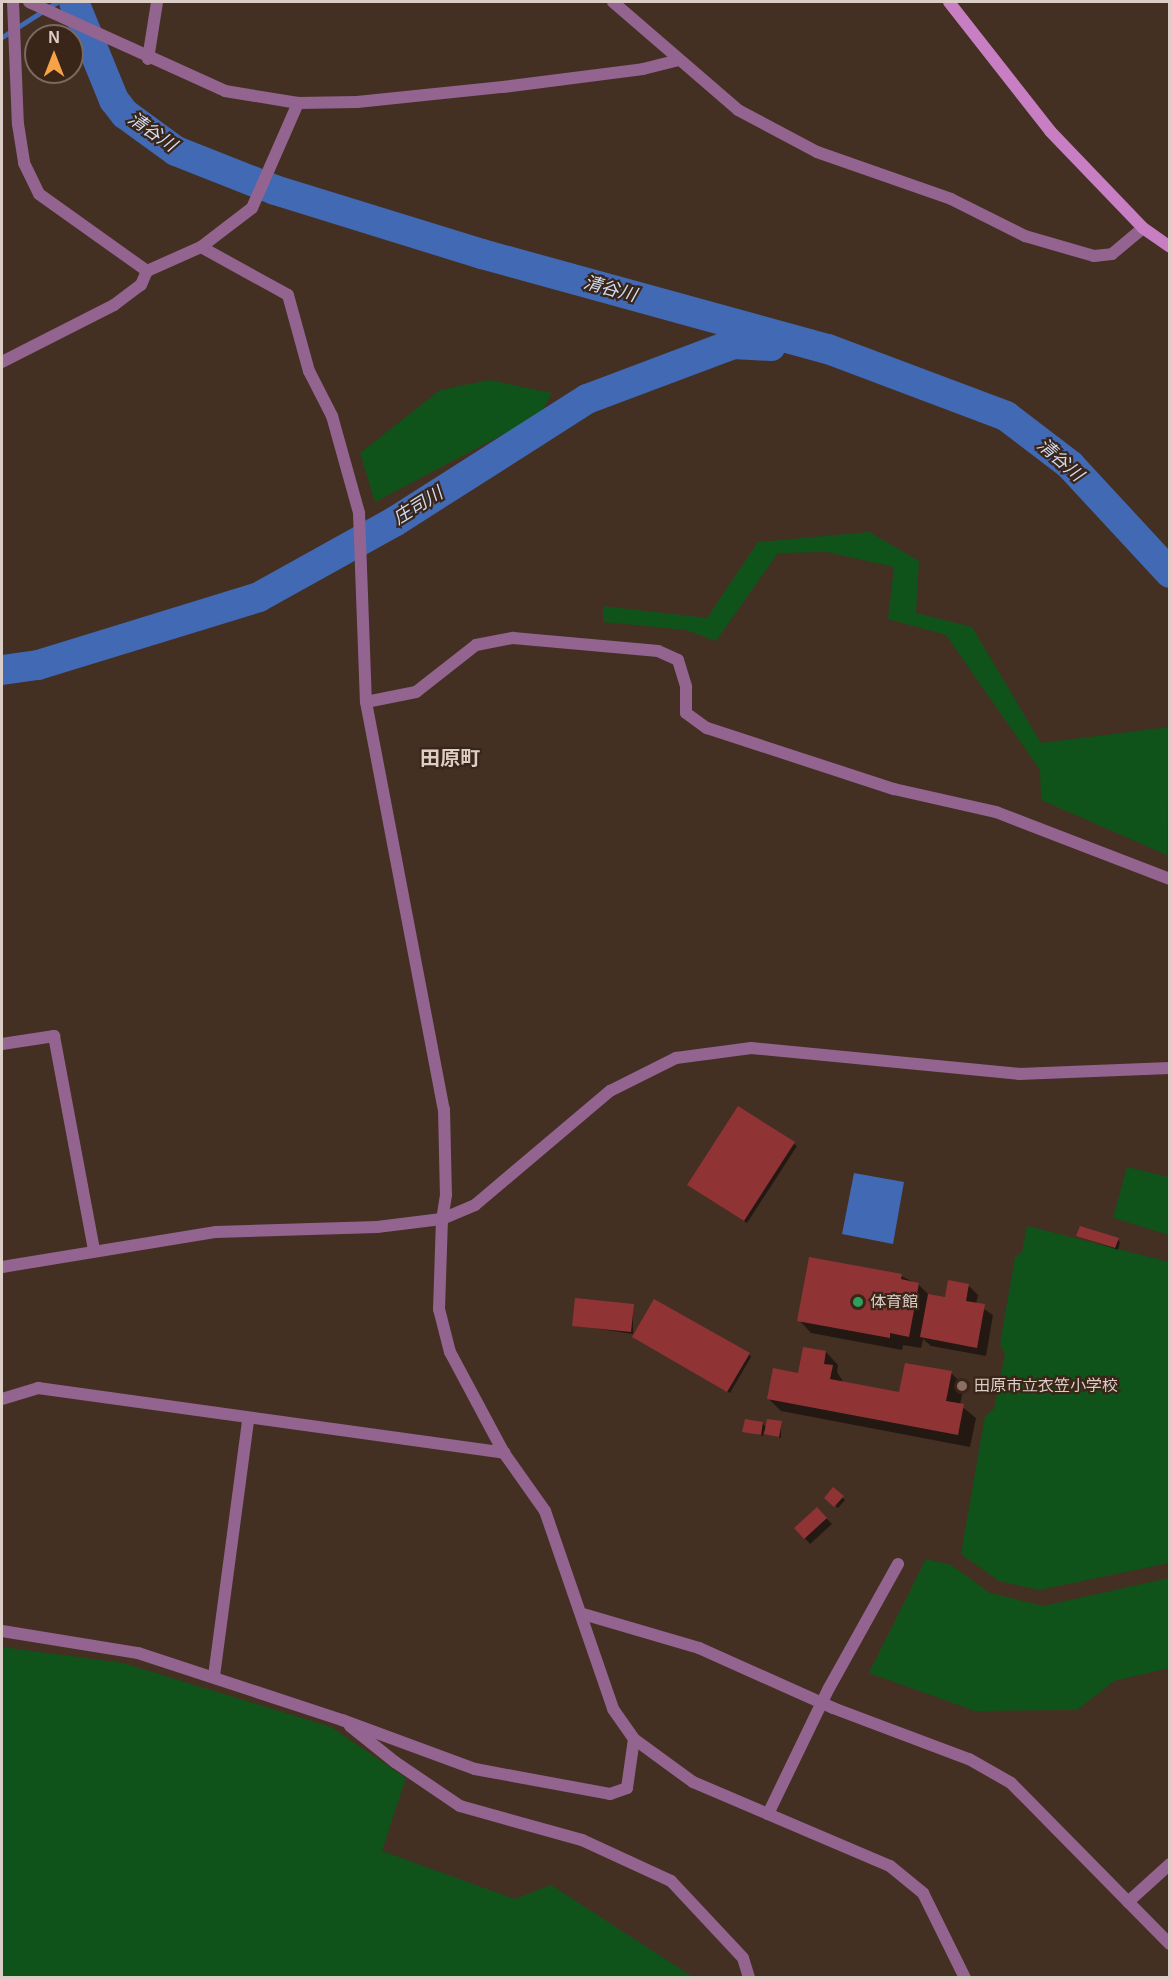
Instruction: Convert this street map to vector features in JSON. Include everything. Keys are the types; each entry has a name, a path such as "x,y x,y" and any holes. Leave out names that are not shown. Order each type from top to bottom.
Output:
{"street":[{"path":"13,2 18,124 24,163 39,194 147,271"},
{"path":"29,2 47,7 65,20 148,59 225,91 298,103 357,102 502,87 643,69 678,60"},
{"path":"148,59 157,2"},
{"path":"613,2 738,110 817,152 951,198 1025,236 1094,256 1112,254 1143,228"},
{"path":"949,2 1013,88 1143,228 1170,247"},
{"path":"2,362 114,305 141,285 147,271 201,247 252,208 269,174 298,103"},
{"path":"201,247 288,295 309,371 332,416 359,513 366,702 444,1109 447,1195 442,1219 439,1310 447,1341 504,1453 545,1511 583,1614 614,1709 634,1739 693,1782 891,1866 923,1893 965,1977"},
{"path":"366,702 416,692 476,645 513,638 658,651 678,660 686,687 686,713 707,728 894,789 996,812 1170,879"},
{"path":"2,1044 54,1036 94,1250"},
{"path":"2,1267 94,1250 216,1232 377,1227 442,1219 474,1205 610,1091 676,1058 751,1048 1019,1074 1170,1068"},
{"path":"2,1399 38,1388 248,1420 504,1453"},
{"path":"214,1676 248,1420"},
{"path":"768,1814 822,1702 898,1564"},
{"path":"583,1614 699,1648 822,1702 969,1759 1011,1783 1170,1944"},
{"path":"2,1631 138,1653 214,1676 342,1720 474,1769 609,1794 627,1788 634,1739"},
{"path":"342,1720 395,1762 460,1806 582,1840 671,1881 743,1958 749,1977"},
{"path":"1128,1902 1170,1864"}],"green space":[{"path":"489,380 552,393 540,415 375,502 360,453 440,390"},
{"path":"869,532 919,561 916,613 972,627 1041,743 1169,727 1167,855 1041,800 1040,770 946,635 888,619 894,567 827,552 778,553 716,641 686,630 603,622 603,606 707,618 758,542"},
{"path":"1127,1167 1169,1177 1169,1235 1113,1218"},
{"path":"1027,1226 1169,1262 1169,1563 1039,1590 999,1581 961,1554 985,1416 994,1409 1005,1354 1000,1344 1015,1257 1022,1252"},
{"path":"926,1559 951,1565 990,1593 1043,1606 1169,1578 1169,1668 1114,1681 1077,1710 975,1711 869,1673"},
{"path":"2,1647 123,1663 331,1727 406,1778 382,1851 515,1899 551,1885 693,1977 2,1977"}],"water":[{"path":"854,1173 904,1182 893,1244 842,1234"}],"building":[{"path":"738,1106 795,1142 744,1221 687,1185"},
{"path":"1080,1226 1119,1238 1115,1248 1076,1236"},
{"name":"体育館","path":"809,1257 902,1274 901,1279 919,1283 909,1337 890,1333 890,1338 797,1321"},
{"path":"948,1280 969,1284 966,1301 985,1304 977,1348 920,1337 928,1294 945,1297"},
{"path":"575,1298 634,1304 631,1332 572,1326"},
{"path":"654,1299 750,1353 727,1392 632,1337"},
{"path":"803,1347 826,1351 824,1364 833,1365 830,1379 899,1392 905,1363 952,1371 946,1401 964,1404 958,1435 767,1399 773,1368 798,1373"},
{"path":"745,1419 763,1422 761,1435 742,1432"},
{"path":"767,1419 782,1421 779,1437 764,1434"},
{"path":"833,1487 844,1496 834,1507 824,1498"},
{"path":"817,1507 827,1518 804,1539 794,1528"}],"waterway":[{"path":"2,37 57,2"},
{"name":"清谷川","path":"74,2 114,100 125,114 176,151 275,190 482,254 828,349 1006,416 1070,465 1170,573"},
{"name":"庄司川","path":"2,670 38,665 259,597 394,522 587,399 733,344 771,346"}],"place":[{"name":"体育館","path":"858,1302"},
{"name":"田原市立衣笠小学校","path":"962,1386"}],"district":[{"name":"田原町","path":"450,758"}]}
